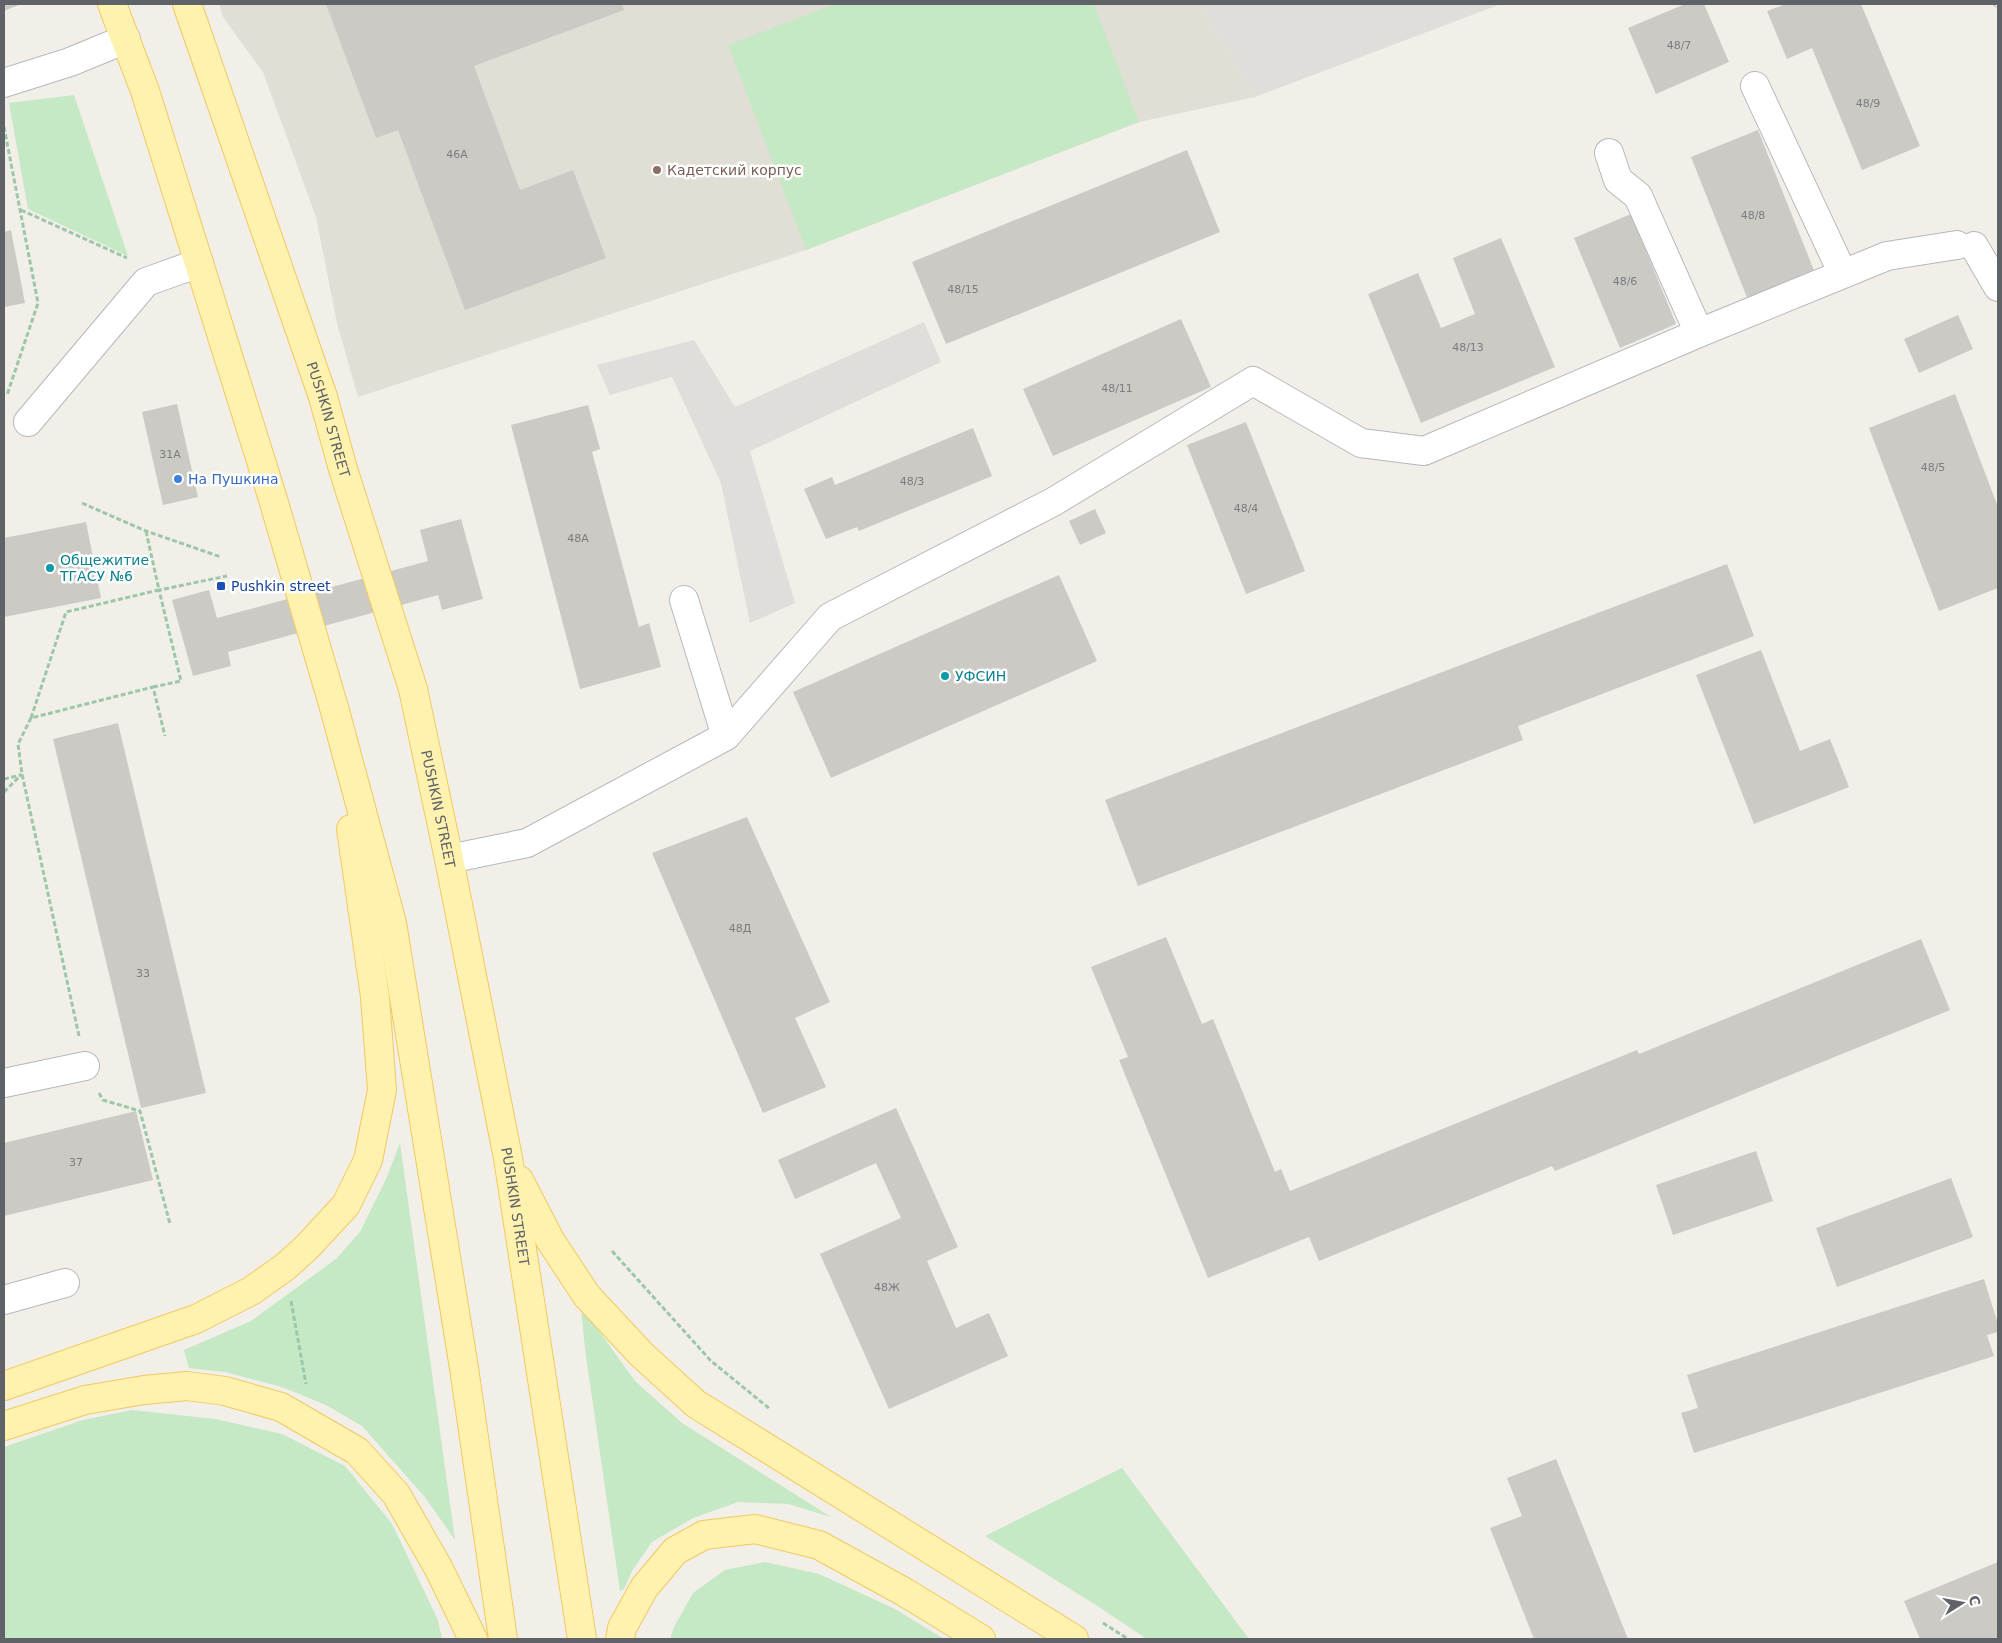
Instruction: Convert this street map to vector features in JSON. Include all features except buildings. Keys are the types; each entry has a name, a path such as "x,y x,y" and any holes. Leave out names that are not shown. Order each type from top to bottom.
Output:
{"main road":[{"path":"112,4 145,91 272,496 335,711 392,923 464,1368 503,1639"},
{"name":"PUSHKIN STREET","path":"187,4 323,397 343,468 413,689 449,859 508,1158 582,1639"},
{"path":"4,1386 196,1320 251,1291 285,1267 307,1247 346,1205 368,1160 382,1090 375,996 335,711"},
{"path":"508,1158 550,1240 587,1296 641,1354 696,1404 812,1478 1074,1639"},
{"path":"4,1426 85,1400 144,1390 187,1386 225,1391 281,1407 358,1451 396,1494 439,1569 473,1639"},
{"path":"620,1639 622,1628 644,1588 675,1551 704,1536 755,1529 820,1545 906,1593 981,1639"}],"street":[{"path":"4,83 70,62 126,39"},
{"path":"1756,86 1843,274"},
{"path":"1609,153 1618,180 1638,196 1699,333"},
{"path":"449,859 527,842 726,736 830,617 1053,502 1253,381 1361,443 1424,451 1699,333 1887,256 1966,246 1998,287"},
{"path":"28,422 146,282 199,263"},
{"path":"684,600 726,736"},
{"path":"4,1084 85,1066"},
{"path":"4,1300 65,1284"}],"path":[{"path":"4,127 38,303 7,396"},
{"path":"20,210 133,260"},
{"path":"82,503 146,531 222,557"},
{"path":"31,718 181,681 146,531"},
{"path":"170,1224 140,1111 103,1100 85,1066 22,774 18,744 31,718 66,612 227,576"},
{"path":"153,687 165,736"},
{"path":"4,779 22,774"},
{"path":"4,792 22,774"},
{"path":"612,1251 711,1361 777,1415"},
{"path":"290,1294 306,1385"},
{"path":"1103,1623 1128,1639"}],"shaded area":[{"name":"Кадетский корпус","path":"219,4 1199,4 1255,97 1139,122 806,250 358,397 337,323 316,217 263,72 223,17"},
{"path":"1199,4 1501,4 1255,97"},
{"path":"924,322 941,362 750,451 795,603 750,623 721,483 672,377 610,395 597,365 694,340 735,407"}],"green space":[{"path":"835,4 1094,4 1139,122 806,250 728,45"},
{"path":"74,95 128,256 28,209 9,103"},
{"path":"400,1143 455,1540 425,1497 362,1426 326,1405 282,1387 225,1372 189,1368 184,1350 251,1321 336,1259 360,1232 387,1177"},
{"path":"581,1306 635,1381 682,1423 831,1517 788,1504 738,1502 693,1518 652,1542 632,1571 624,1589 620,1591 585,1349"},
{"path":"132,1410 215,1419 282,1434 345,1466 392,1524 438,1620 442,1639 4,1639 4,1447 83,1420"},
{"path":"1122,1468 1249,1639 1147,1639 985,1536"},
{"path":"765,1562 819,1574 895,1609 944,1639 670,1639 674,1627 693,1593 725,1570"}],"place":[{"name":"Кадетский корпус","path":"657,170"},
{"name":"На Пушкина","path":"178,479"},
{"name":"Общежитие ТГАСУ №6","path":"50,568"},
{"name":"Pushkin street","path":"221,586"},
{"name":"УФСИН","path":"945,676"}]}
